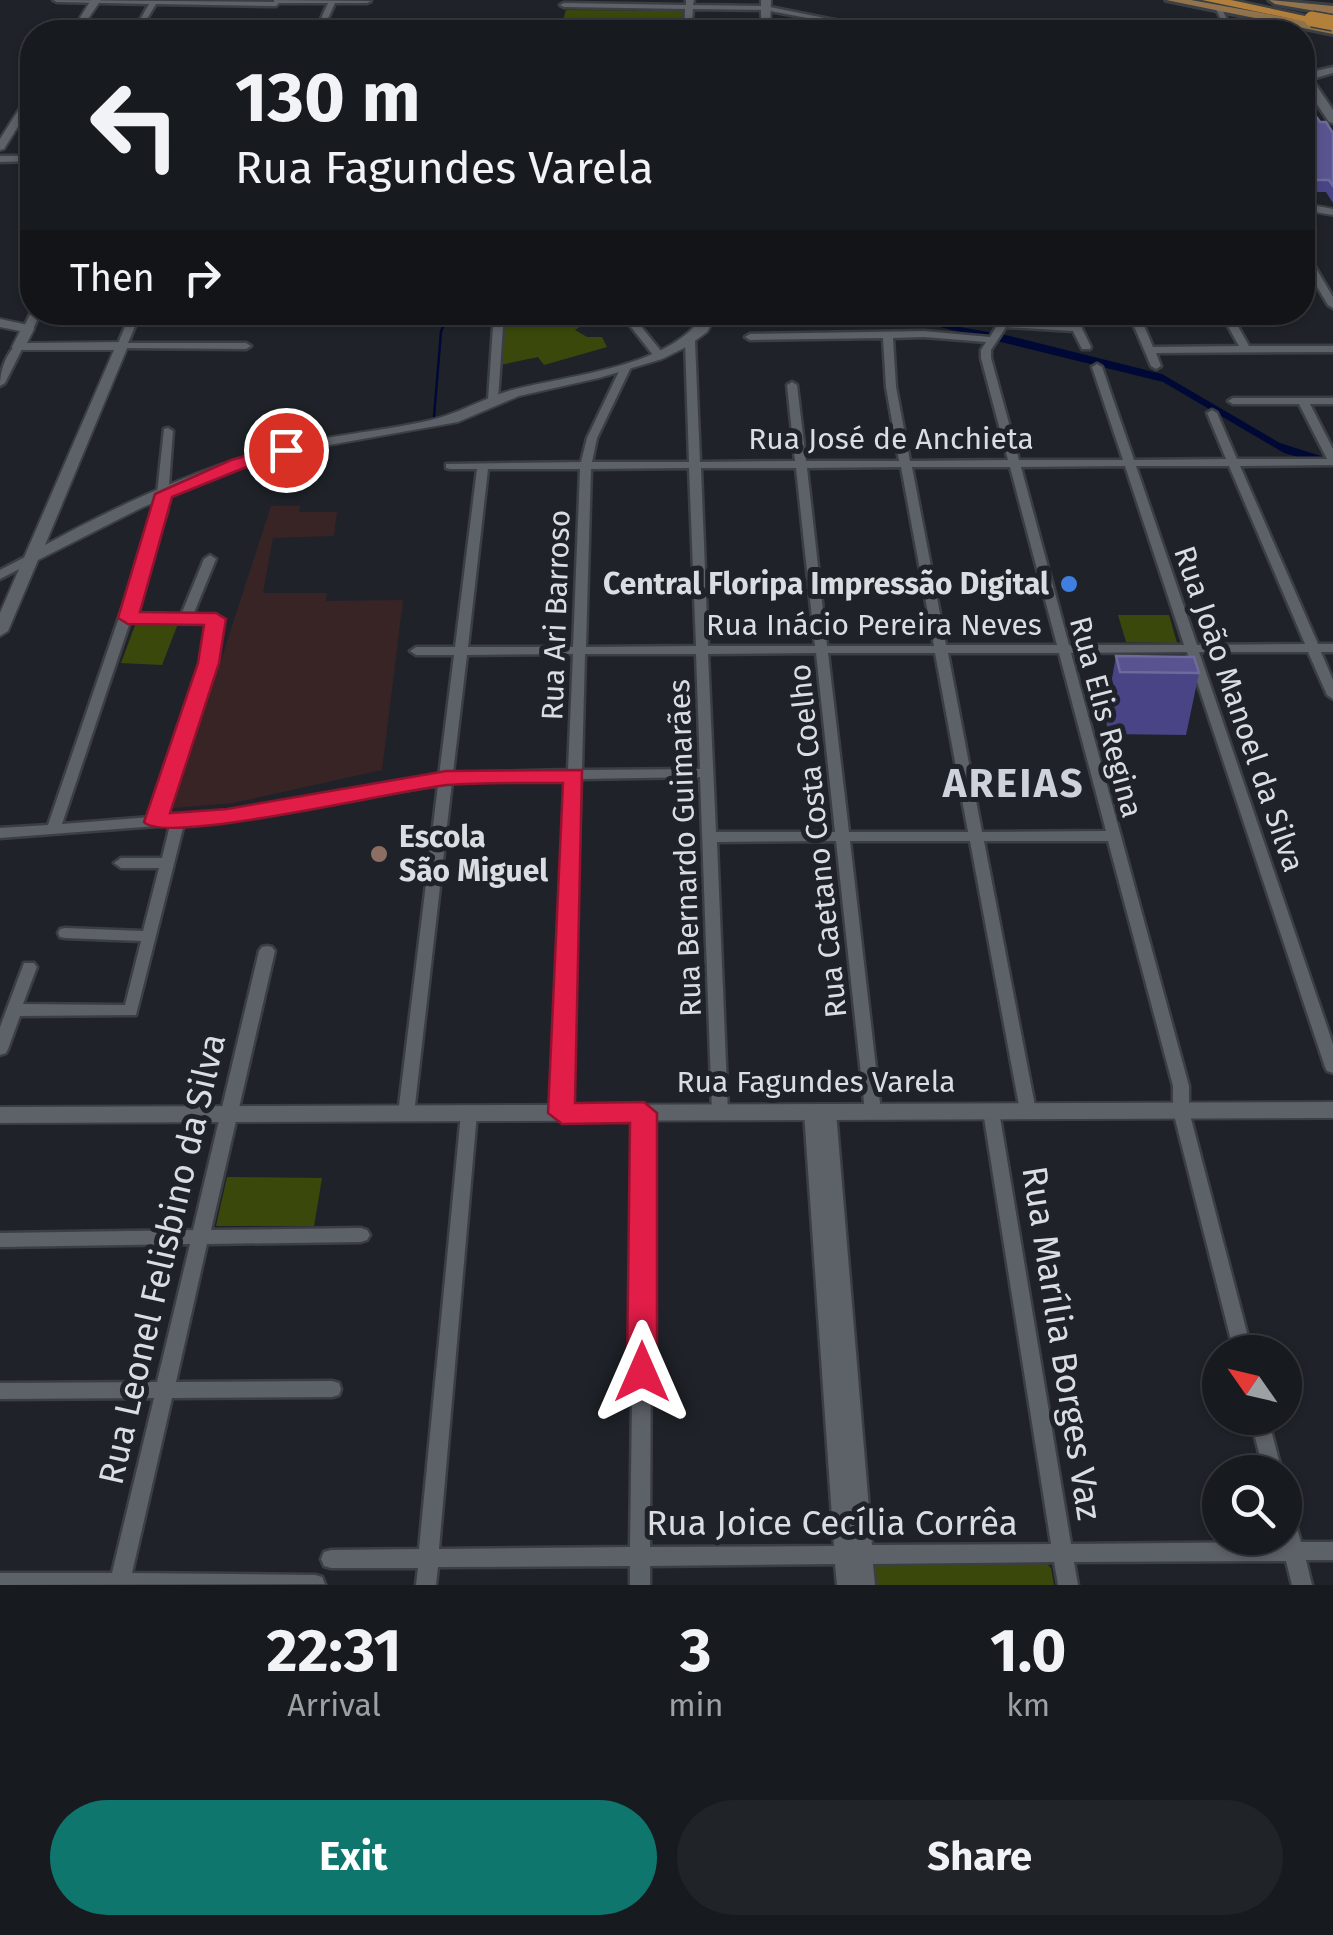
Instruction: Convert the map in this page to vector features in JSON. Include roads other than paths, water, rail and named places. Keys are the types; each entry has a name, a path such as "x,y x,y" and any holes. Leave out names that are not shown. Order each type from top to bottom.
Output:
{"highway":[{"path":"1238,0 1325,18"},
{"path":"1214,4 1325,18"}],"main road":[{"path":"1172,0 1214,4"},
{"path":"1275,0 1325,18"},
{"path":"1315,94 1333,119"}],"street":[{"path":"58,0 367,2"},
{"path":"268,19 277,2"},
{"path":"564,5 765,4 818,20"},
{"path":"0,147 20,116"},
{"path":"1315,275 1333,305"},
{"path":"0,323 28,329"},
{"path":"0,383 30,325"},
{"path":"0,630 131,325"},
{"path":"494,400 498,325"},
{"path":"634,325 657,352"},
{"path":"0,575 164,494 269,454 453,419 494,400 626,367 690,341 707,325"},
{"path":"1075,325 1086,346"},
{"path":"1138,325 1156,366"},
{"path":"1232,325 1245,350"},
{"path":"750,338 1076,328"},
{"name":"Rua Elis Regina","path":"998,329 986,358 1181,1086 1181,1111 1239,1335"},
{"path":"888,335 891,387 1028,1111"},
{"name":"Rua Bernardo Guimarães","path":"690,341 720,1112"},
{"path":"18,347 246,346"},
{"path":"1149,350 1333,349"},
{"name":"Rua Ari Barroso","path":"562,1113 586,466 592,438 626,367"},
{"name":"Rua João Manoel da Silva","path":"1097,367 1333,1068"},
{"name":"Rua Caetano Costa Coelho","path":"792,386 873,1112"},
{"path":"1232,401 1333,401"},
{"path":"1303,401 1333,461"},
{"path":"1212,412 1333,695"},
{"path":"269,454 276,418"},
{"path":"54,828 128,618 164,494 168,430"},
{"name":"Rua José de Anchieta","path":"450,466 1333,461"},
{"path":"406,1114 483,466"},
{"path":"186,618 210,558"},
{"path":"128,618 216,619 209,663 156,822"},
{"name":"Rua Inácio Pereira Neves","path":"416,652 1333,648"},
{"path":"0,833 227,816 446,778 707,773"},
{"path":"14,1010 131,1011 178,820"},
{"path":"709,837 1112,836"},
{"path":"121,864 168,863"},
{"path":"65,933 149,936"},
{"name":"Rua Leonel Felisbino da Silva","path":"120,1582 267,951"},
{"path":"0,1049 29,968"},
{"name":"Rua Fagundes Varela","path":"0,1115 1333,1110"},
{"path":"820,1112 854,1555 847,1585"},
{"name":"Rua Marília Borges Vaz","path":"992,1112 1068,1585"},
{"path":"640,1585 644,1113"},
{"path":"426,1585 469,1114"},
{"path":"0,1240 361,1235"},
{"path":"0,1391 332,1389"},
{"name":"Rua Joice Cecília Corrêa","path":"1302,1551 1333,1551"},
{"name":"Rua Joice Cecília Corrêa","path":"331,1560 1202,1552"},
{"path":"854,1555 866,1585"},
{"path":"1295,1555 1302,1585"},
{"path":"0,1582 315,1584"}],"water":[{"path":"932,325 1010,336 1162,374 1280,443 1324,457 1312,461 1284,453 1163,382"}],"waterway":[{"path":"434,417 443,325"}],"place":[{"name":"Central Floripa Impressão Digital","path":"1069,584"},
{"name":"Escola São Miguel","path":"379,854"}],"district":[{"name":"AREIAS","path":"1014,784"}]}
